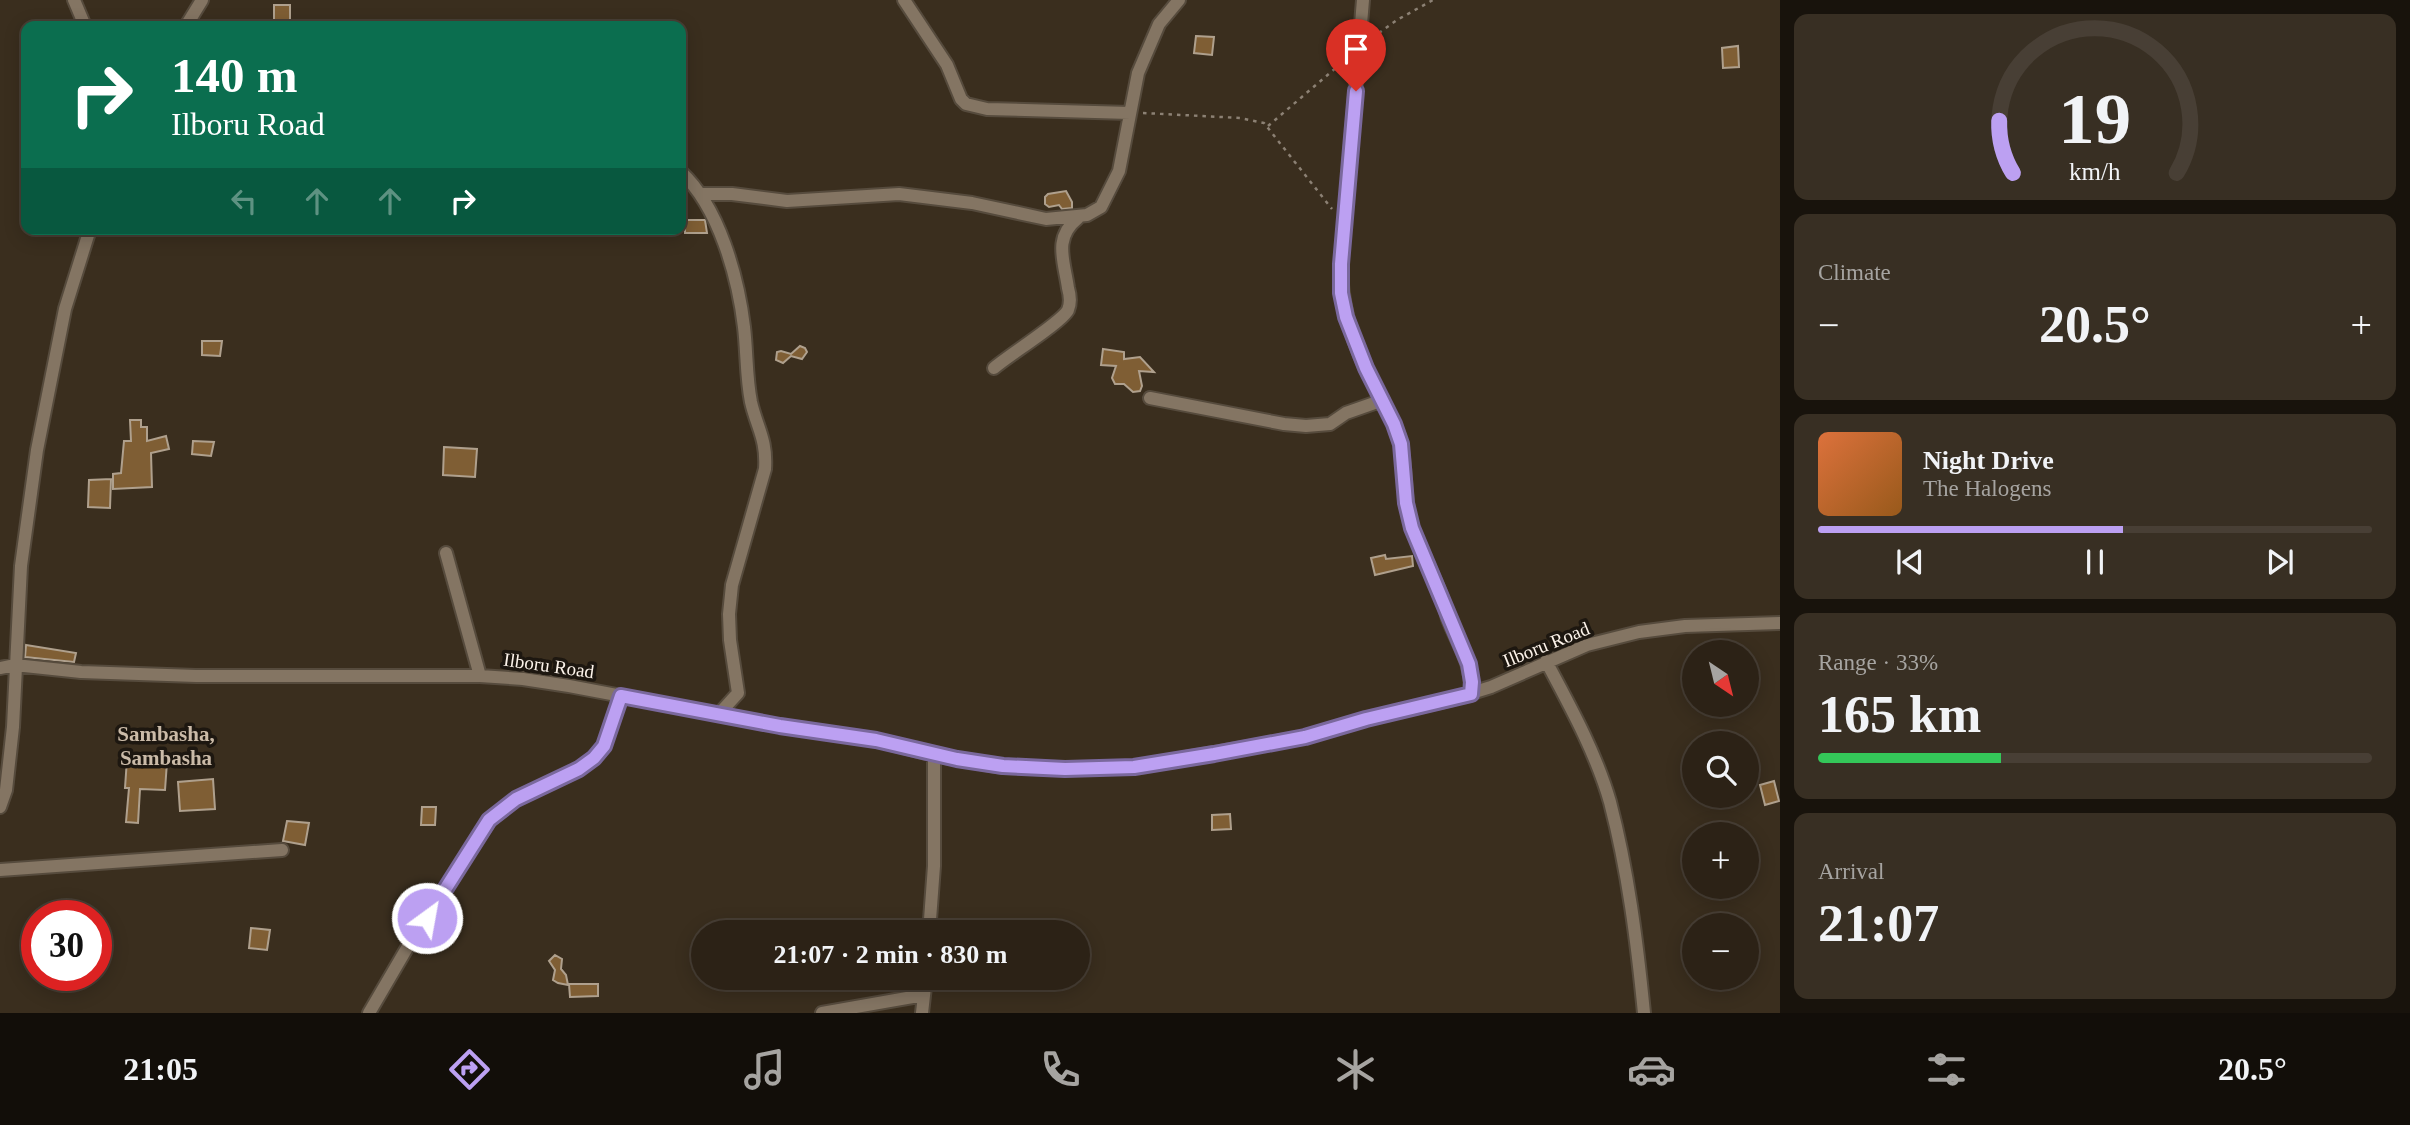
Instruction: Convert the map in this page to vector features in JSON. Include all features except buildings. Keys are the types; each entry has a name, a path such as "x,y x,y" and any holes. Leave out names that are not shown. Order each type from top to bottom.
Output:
{"street":[{"path":"74,0 83,21"},
{"path":"189,21 202,0"},
{"path":"904,0 947,65 961,99 966,104 1014,110 1130,113"},
{"path":"995,368 1011,353 1057,321 1068,309 1070,297 1063,256 1063,237 1067,227 1101,207 1110,192 1119,171 1138,73 1159,24 1179,0"},
{"path":"1363,0 1341,264 1341,293 1346,317 1366,368 1401,444 1406,503 1412,528 1469,664 1471,694"},
{"path":"686,178 700,194 717,228 735,280 744,327 752,404 762,429 766,453 765,469 732,585 730,640 738,693 719,714"},
{"path":"700,194 732,194 787,201 899,194 972,203 1046,219 1079,218"},
{"path":"0,807 6,790 13,727 21,566 37,450 65,309 88,235"},
{"path":"1150,398 1306,426 1330,424 1346,413 1383,400"},
{"path":"446,553 480,676"},
{"name":"Ilboru Road","path":"0,668 15,665 81,672 196,676 480,676 523,679 780,726 876,740 934,755 1003,766 1065,769 1134,767 1305,737 1366,719 1471,694 1587,645 1639,632 1685,626 1780,624"},
{"path":"1546,661 1589,749 1609,801 1636,933 1644,1013"},
{"path":"369,1013 489,820 516,799 579,769 594,758 604,746 621,696"},
{"path":"930,920 934,866 934,755"},
{"path":"0,870 282,850"},
{"path":"922,1013 925,990"},
{"path":"822,1013 924,995"}],"path":[{"path":"1268,126 1360,48 1397,20 1433,0"},
{"path":"1130,113 1257,120 1268,126 1345,229"}],"district":[{"name":"Sambasha, Sambasha","path":"166,746"}],"route":[{"path":"427,918 489,820 516,799 579,769 594,758 604,746 612,728 621,696 780,726 876,740 957,759 1003,766 1065,769 1134,767 1214,754 1305,737 1366,719 1471,694 1469,664 1448,620 1443,600 1412,528 1406,503 1401,444 1366,368 1346,317 1341,293 1341,264 1356,91"}]}
